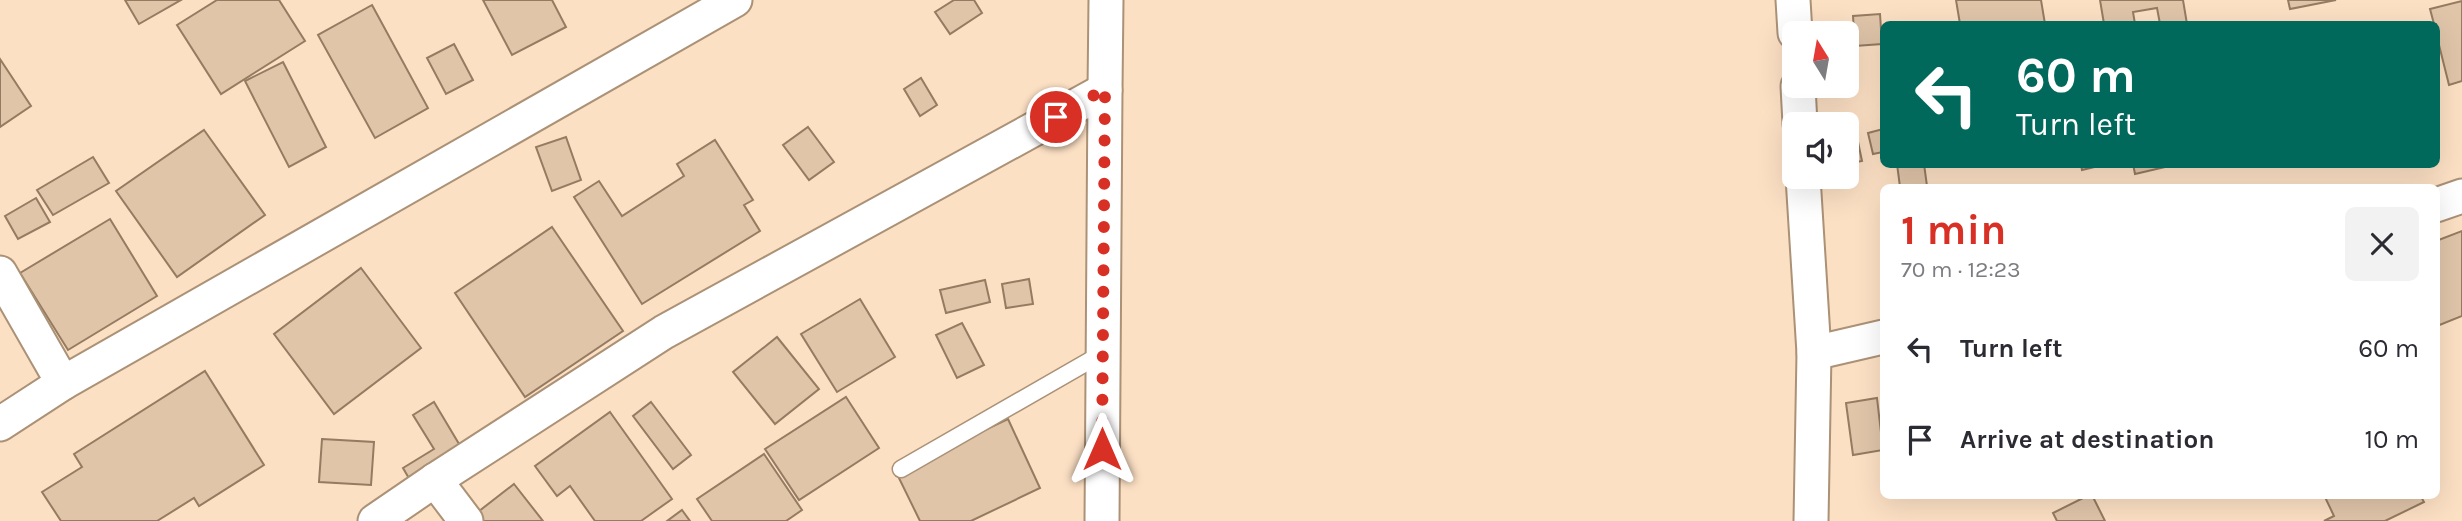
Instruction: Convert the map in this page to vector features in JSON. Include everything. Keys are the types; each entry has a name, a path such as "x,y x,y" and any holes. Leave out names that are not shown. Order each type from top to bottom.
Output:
{"street":[{"path":"0,424 63,383 735,0"},
{"path":"1102,521 1106,0"},
{"path":"1793,0 1794,21"},
{"path":"375,521 664,332 1105,89"},
{"path":"1804,189 1814,353 1811,521"},
{"path":"2440,204 2462,196"},
{"path":"0,274 63,383"},
{"path":"1814,353 1880,338"},
{"path":"435,480 466,521"}],"lane":[{"path":"901,469 1103,353"}],"building":[{"path":"125,0 181,0 139,24"},
{"path":"217,0 279,0 305,41 221,94 177,25"},
{"path":"483,0 552,0 566,27 512,55"},
{"path":"954,0 974,0 982,13 950,34 935,12"},
{"path":"1956,0 2041,0 2044,21 1960,21"},
{"path":"2100,0 2183,0 2186,21 2159,21 2157,8 2133,12 2134,21 2104,21"},
{"path":"2288,0 2336,0 2290,9"},
{"path":"2462,1 2462,81 2449,85 2440,49 2440,21 2433,21 2430,9"},
{"path":"372,5 428,108 375,138 318,35"},
{"path":"1880,14 1880,44 1859,46 1859,21 1853,21 1853,16"},
{"path":"454,44 473,80 446,94 427,58"},
{"path":"0,59 31,106 0,127"},
{"path":"283,62 326,147 289,167 245,81"},
{"path":"921,78 937,105 920,116 904,89"},
{"path":"808,127 834,162 809,180 783,145"},
{"path":"204,130 265,215 177,277 116,191"},
{"path":"1880,130 1880,153 1873,154 1868,133"},
{"path":"566,137 581,180 552,191 536,147"},
{"path":"715,140 753,200 744,205 760,231 642,304 574,197 599,181 622,216 684,176 677,164"},
{"path":"93,157 109,183 53,215 37,190"},
{"path":"1898,168 1925,168 1927,184 1900,184"},
{"path":"2134,168 2161,168 2135,174"},
{"path":"36,198 50,222 18,239 5,216"},
{"path":"110,219 157,296 68,350 20,273"},
{"path":"552,227 623,331 525,397 455,293"},
{"path":"2462,231 2462,316 2440,325 2440,239"},
{"path":"361,268 421,348 334,414 274,334"},
{"path":"1029,279 1033,304 1006,308 1002,284"},
{"path":"985,280 990,302 946,313 940,290"},
{"path":"860,299 895,357 837,392 801,334"},
{"path":"962,323 984,365 957,378 936,335"},
{"path":"777,337 819,389 775,424 733,372"},
{"path":"205,371 264,465 199,506 194,498 157,521 61,521 42,492 82,467 74,454"},
{"path":"846,397 879,448 799,500 765,449"},
{"path":"1877,398 1880,450 1853,455 1846,403"},
{"path":"434,402 462,449 410,480 403,468 434,449 413,415"},
{"path":"651,402 691,455 673,469 633,416"},
{"path":"610,412 672,499 641,521 595,521 570,486 557,496 535,466"},
{"path":"1008,419 1040,488 971,521 920,521 896,472"},
{"path":"322,439 374,442 371,485 319,482"},
{"path":"764,454 802,510 786,521 712,521 697,499"},
{"path":"514,484 543,521 479,521 474,515"},
{"path":"2081,499 2094,499 2105,521 2057,521 2053,513"},
{"path":"2326,499 2422,499 2424,502 2385,521 2324,521 2334,516"},
{"path":"682,510 690,521 667,521"}],"route":[{"path":"1056,117 1105,89 1102,449"}]}
